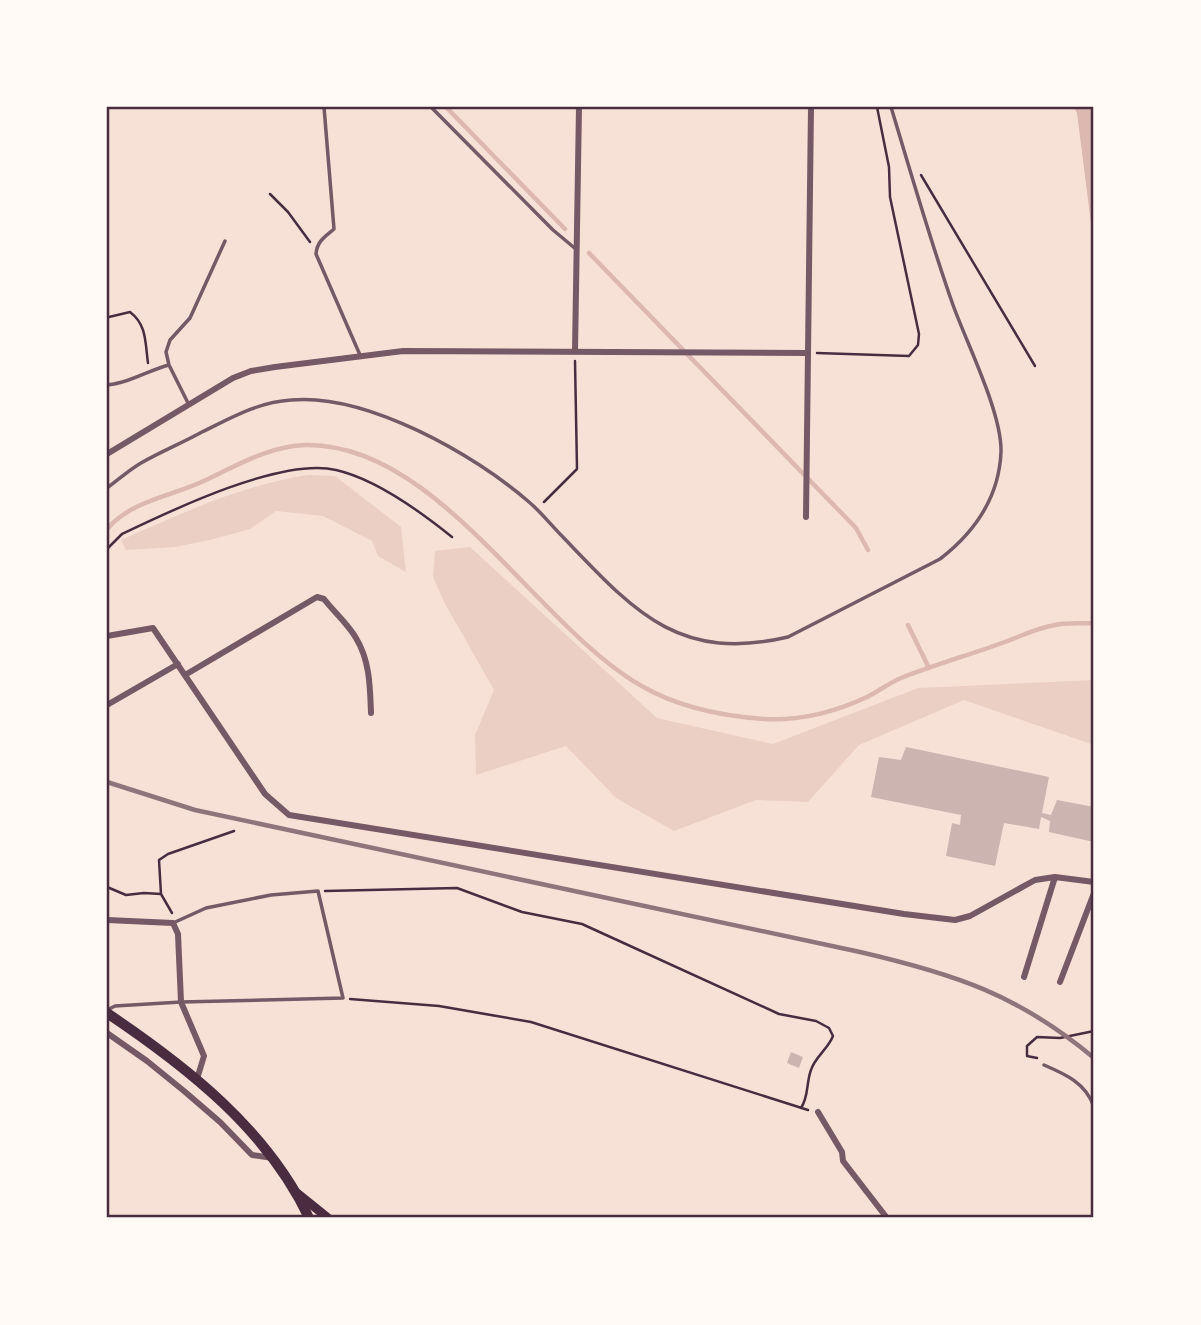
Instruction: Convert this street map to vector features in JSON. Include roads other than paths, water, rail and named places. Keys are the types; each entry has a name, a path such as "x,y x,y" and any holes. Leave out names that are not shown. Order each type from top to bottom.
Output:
{"highway":[{"path":"110,1010 197,1079 249,1130 274,1158 297,1193 309,1218"}],"main road":[{"path":"297,1193 328,1218"}],"street":[{"path":"575,351 579,107"},
{"path":"806,517 811,107"},
{"path":"107,454 233,378 251,371 312,361 403,351 807,353"},
{"path":"185,675 317,597 324,599 355,636 362,649 369,670 371,713"},
{"path":"107,636 153,628 265,794 289,815 955,920 970,916 1035,880 1055,877 1094,882"},
{"path":"107,705 178,664"},
{"path":"1024,976 1055,877"},
{"path":"1060,982 1094,893"},
{"path":"107,920 173,923 178,934 181,1002 204,1056 197,1079"},
{"path":"107,1033 184,1091 252,1155 274,1158"},
{"path":"818,1112 842,1152 842,1161 887,1218"}],"lane":[{"path":"324,107 334,229 321,239 316,247 316,254 361,357"},
{"path":"431,107 553,230 578,251"},
{"path":"107,488 140,464 247,410 292,400 320,400 344,404 426,434 480,465 536,510 631,606 660,626 696,639 726,644 767,642 788,636 930,565 962,542 983,515 996,484 1001,450 995,416 953,305 891,107"},
{"path":"188,403 169,365 166,352 170,340 190,318 225,241"},
{"path":"107,385 169,365"},
{"path":"110,1010 181,1002 343,998 318,891 271,895 206,908 173,923"},
{"path":"1044,1065 1072,1077 1091,1097 1094,1107"}],"waterway":[{"path":"446,107 565,229"},
{"path":"589,253 856,528 868,550"},
{"path":"107,529 128,511 279,449 306,445 354,452 399,473 442,504 601,657 640,685 684,705 748,718 790,719 830,711 867,697 901,678 1035,630 1060,624 1094,623"},
{"path":"908,625 929,668"}],"railway":[{"path":"107,782 195,810 860,952 926,969 1012,1003 1066,1036 1094,1058"}]}
